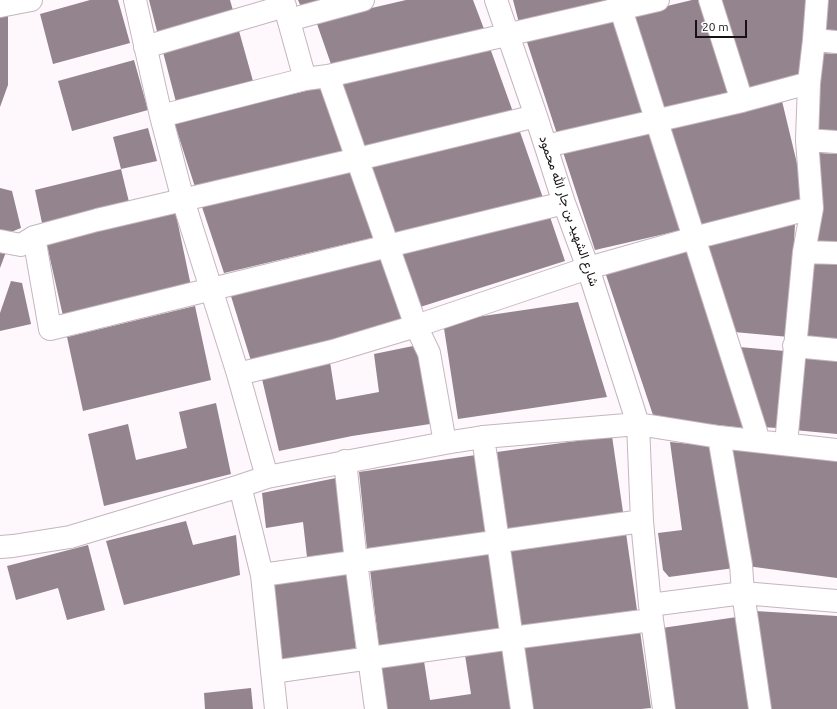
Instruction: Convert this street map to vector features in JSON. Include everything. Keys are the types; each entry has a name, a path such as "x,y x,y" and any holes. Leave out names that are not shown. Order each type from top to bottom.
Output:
{"street":[{"path":"0,6 31,0"},
{"path":"135,0 161,116 183,200 238,374 267,477"},
{"path":"145,47 286,9 363,0"},
{"name":"شارع الشهيد بن جار الله محمود","path":"496,0 564,203 588,268 638,424 642,520 650,613 664,709"},
{"path":"161,116 305,79 328,76 508,34 620,4 658,0"},
{"path":"710,0 742,100"},
{"path":"786,444 804,252 812,208 807,140 809,83 817,0"},
{"path":"620,4 759,441"},
{"path":"286,9 305,79"},
{"path":"814,40 837,42"},
{"path":"328,76 416,326 429,353 445,442"},
{"path":"546,146 809,83"},
{"path":"0,241 21,245 34,237 536,116"},
{"path":"807,140 837,142"},
{"path":"34,237 50,330 564,203"},
{"path":"238,374 339,349 416,326 588,268 694,238 812,208"},
{"path":"804,252 837,253"},
{"path":"794,346 837,350"},
{"path":"0,547 70,537 267,477 445,442 483,437 638,424 719,437 837,450"},
{"path":"483,437 522,709"},
{"path":"719,437 741,565 743,593 760,709"},
{"path":"345,461 356,562 376,709"},
{"path":"240,486 262,575 276,709"},
{"path":"262,575 642,520"},
{"path":"272,672 512,638 650,613 743,593 837,601"}],"building":[{"path":"90,0 118,0 130,43 53,64 40,14"},
{"path":"149,0 230,0 234,14 158,35"},
{"path":"298,0 329,0 302,9"},
{"path":"406,0 473,0 484,29 332,67 316,21"},
{"path":"513,0 611,0 519,23"},
{"path":"692,0 698,0 730,94 663,109 634,14"},
{"path":"717,0 808,0 800,77 748,89"},
{"path":"823,0 837,0 837,33 821,32"},
{"path":"0,15 8,15 8,85 0,107"},
{"path":"616,18 646,113 557,134 526,39"},
{"path":"239,31 253,81 176,102 163,52"},
{"path":"490,48 513,112 361,147 338,84"},
{"path":"821,53 837,54 837,133 815,132"},
{"path":"134,60 148,110 72,131 58,81"},
{"path":"323,87 346,151 195,187 174,122"},
{"path":"782,101 806,201 703,225 699,223 669,127"},
{"path":"148,128 157,161 121,169 113,137"},
{"path":"519,129 543,198 391,234 367,165"},
{"path":"651,131 682,230 595,250 563,152"},
{"path":"819,153 837,154 837,242 814,241"},
{"path":"352,168 376,237 224,273 201,204"},
{"path":"121,169 129,202 42,223 35,190"},
{"path":"0,188 12,191 21,228 11,232 0,230"},
{"path":"175,210 191,286 63,316 46,241"},
{"path":"550,217 565,261 417,308 398,253"},
{"path":"795,224 789,337 734,332 706,244"},
{"path":"688,249 745,428 654,418 604,269"},
{"path":"0,251 6,252 0,268"},
{"path":"383,256 406,322 252,364 230,293"},
{"path":"810,263 837,264 837,341 802,338"},
{"path":"11,281 22,283 31,324 0,331 0,313"},
{"path":"578,302 607,397 458,419 443,322"},
{"path":"195,306 211,380 83,411 67,337"},
{"path":"418,345 430,424 352,436 279,451 262,379 330,362 336,400 379,392 374,354"},
{"path":"739,347 785,351 777,428 762,427"},
{"path":"801,352 837,356 837,434 794,430"},
{"path":"216,403 231,474 104,506 88,434 128,424 136,460 187,448 179,412"},
{"path":"612,436 623,512 507,529 497,452"},
{"path":"670,442 712,446 734,568 669,577 663,570 658,533 682,530"},
{"path":"729,447 837,459 837,578 747,566"},
{"path":"476,455 487,532 367,549 359,472"},
{"path":"336,478 344,552 307,557 303,522 266,528 262,493"},
{"path":"186,521 193,545 236,535 240,575 124,605 106,541"},
{"path":"626,533 637,610 521,626 510,550"},
{"path":"88,545 105,610 67,620 58,588 16,600 7,566"},
{"path":"490,552 501,629 379,647 370,569"},
{"path":"347,573 356,650 281,661 272,583"},
{"path":"755,611 837,616 837,709 770,709"},
{"path":"737,617 750,709 675,709 662,628"},
{"path":"640,631 651,708 533,709 524,647"},
{"path":"504,650 512,709 385,709 381,667 424,661 430,700 471,694 465,655"},
{"path":"251,688 253,709 205,709 204,693"}]}
